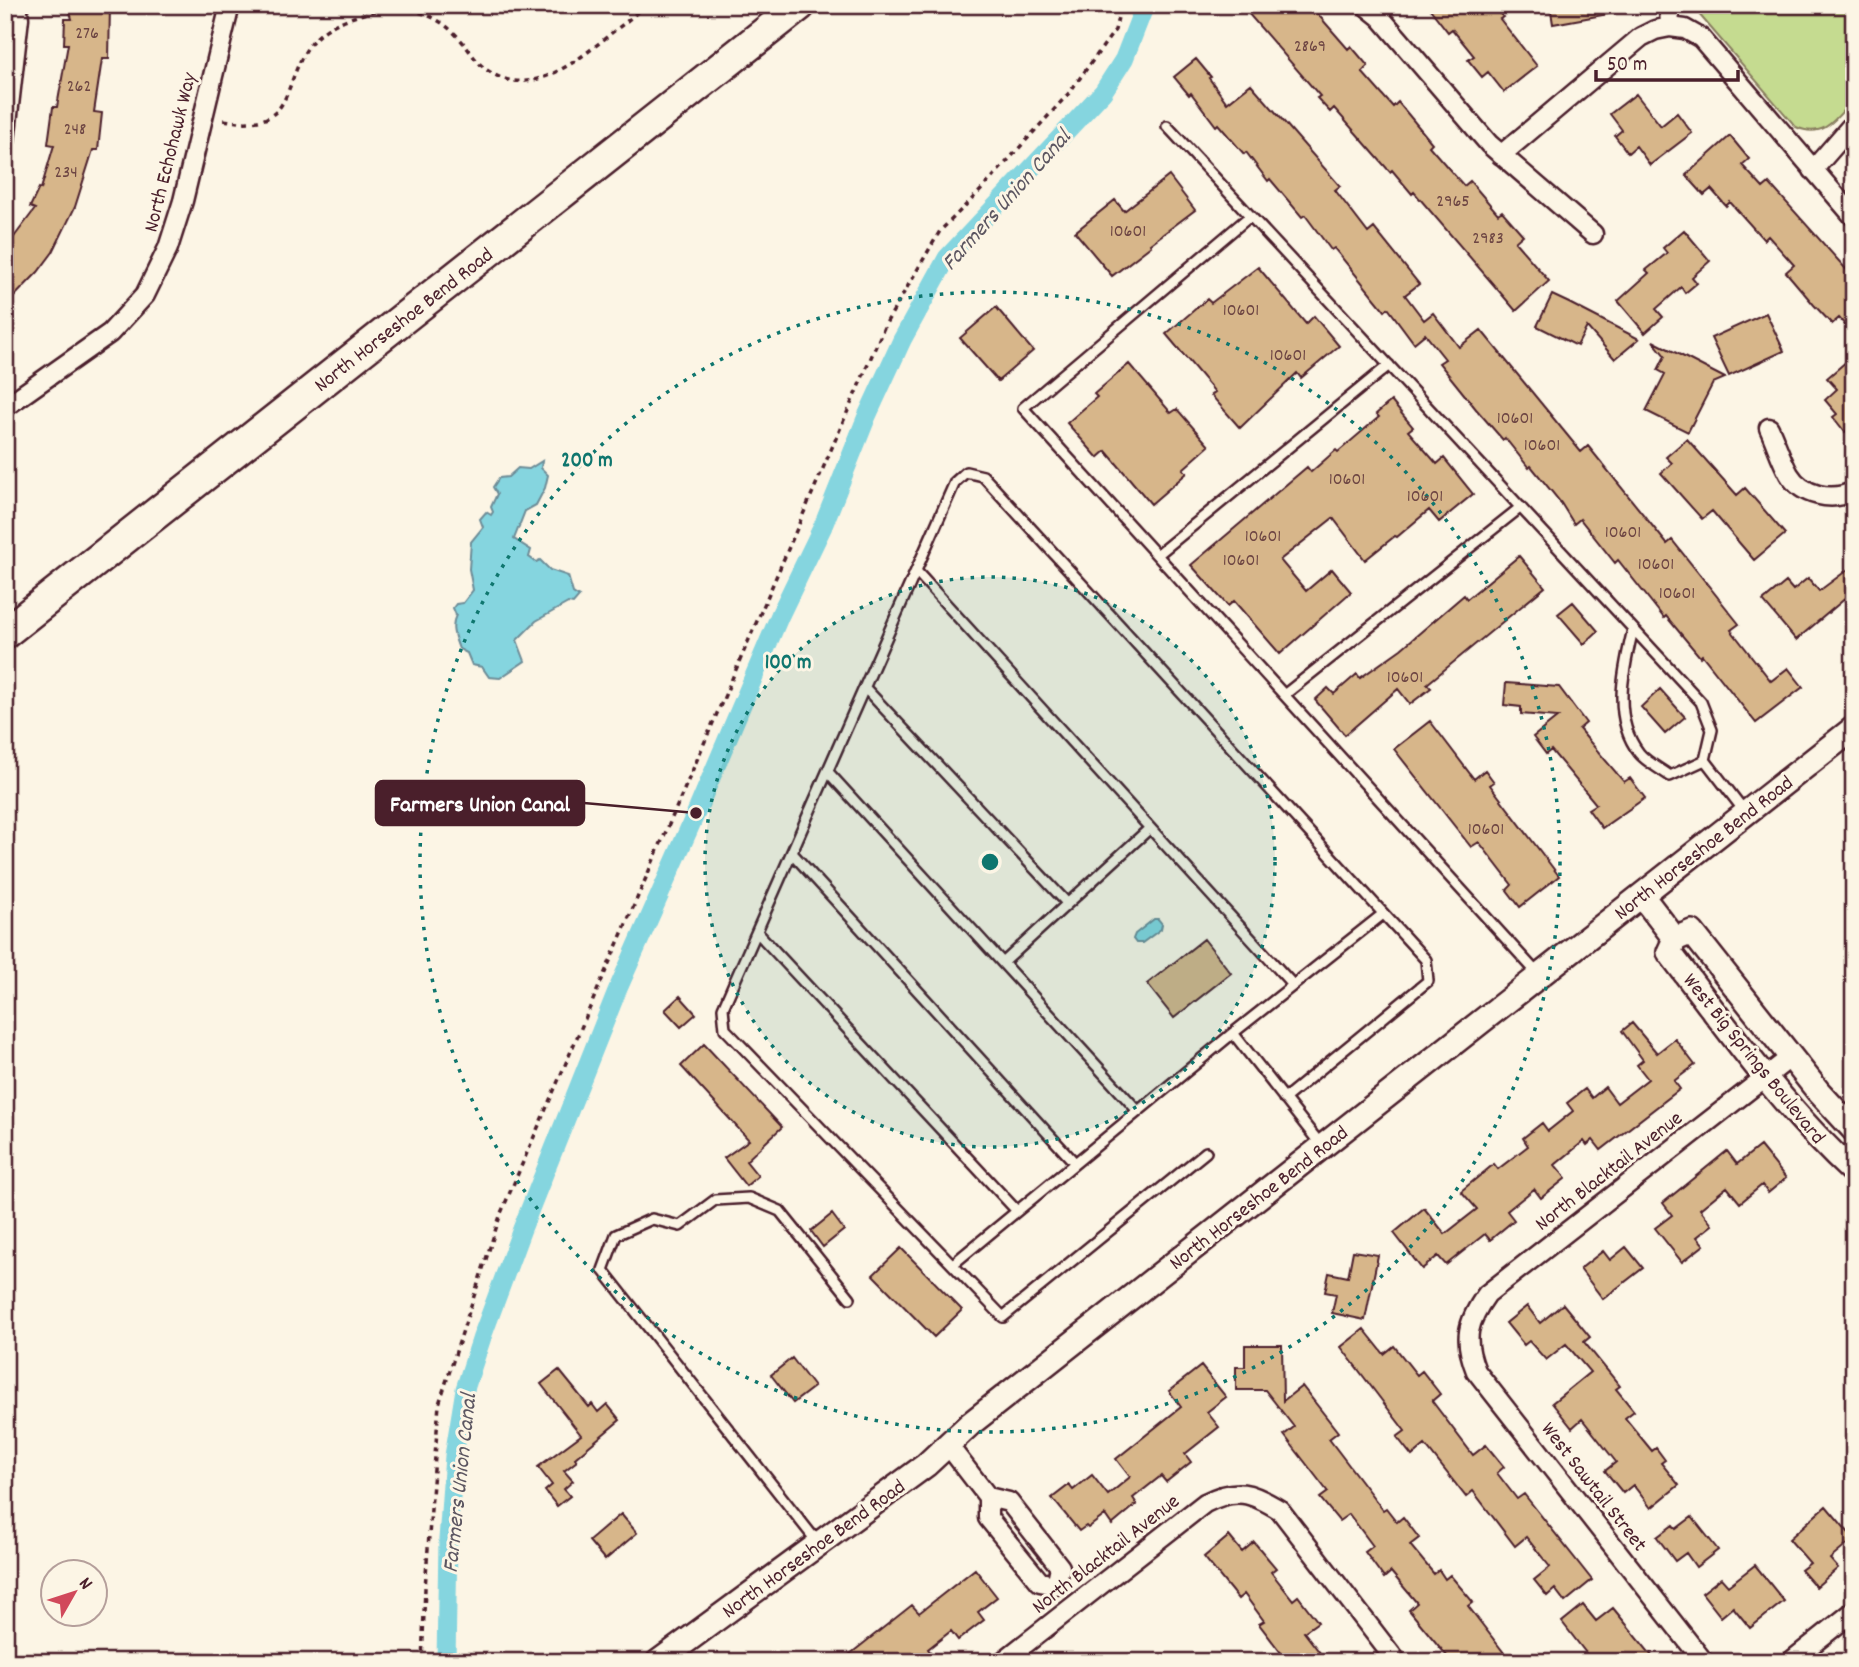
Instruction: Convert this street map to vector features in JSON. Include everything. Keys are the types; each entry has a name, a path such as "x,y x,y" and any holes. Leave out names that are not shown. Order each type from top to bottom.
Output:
{"highway":[{"name":"North Horseshoe Bend Road","path":"5,633 800,5"}],"street":[{"name":"North Echohawk Way","path":"5,407 110,333 145,295 168,248 183,201 230,5"},
{"path":"1365,5 1380,17 1489,144 1593,234"},
{"path":"1669,5 1670,27"},
{"path":"5,141 18,11"},
{"path":"1501,155 1641,37 1670,27 1685,29 1701,38 1854,217"},
{"path":"1813,170 1854,123"},
{"path":"1769,428 1790,476 1803,489 1824,497 1846,495 1854,491"},
{"name":"North Horseshoe Bend Road","path":"658,1662 926,1465 970,1424 1854,728"},
{"name":"West Big Springs Boulevard","path":"1642,895 1675,939"},
{"name":"West Big Springs Boulevard","path":"1854,1130 1791,1057 1692,932 1675,939 1669,952 1765,1077 1831,1152 1854,1173"},
{"name":"North Blacktail Avenue","path":"1468,1330 1475,1310 1487,1294 1791,1057"},
{"name":"West Sawtail Street","path":"1468,1330 1468,1351 1476,1371 1704,1662"},
{"path":"948,1445 988,1497 988,1518 1040,1582 1056,1586 1072,1607"},
{"name":"North Blacktail Avenue","path":"1002,1662 1205,1503 1223,1494 1241,1492 1261,1498 1280,1510 1397,1662"},
{"path":"988,1497 1009,1502 1060,1567 1056,1586"},
{"path":"1790,1662 1854,1611"}],"lane":[{"path":"1167,126 1701,702 1712,730 1705,760"},
{"path":"1250,216 1023,408 1540,975"},
{"path":"1157,555 1389,365"},
{"path":"1206,1152 1003,1317 725,1029 723,1008 956,482 965,472 983,476 1426,960 1428,981 1284,1099"},
{"path":"1284,695 1521,508"},
{"path":"916,571 1293,985"},
{"path":"1633,629 1624,668 1622,718 1639,753 1670,776 1705,760"},
{"path":"865,688 1067,904"},
{"path":"1705,760 1745,813"},
{"path":"828,772 1138,1111"},
{"path":"1003,964 1150,828"},
{"path":"792,853 1075,1163"},
{"path":"953,1264 1233,1033 1383,914"},
{"path":"757,932 1017,1211"},
{"path":"1233,1033 1322,1146"},
{"path":"819,1545 603,1270 616,1236 652,1219 680,1226 715,1199 749,1198 780,1211 850,1298"}],"path":[{"path":"359,5 361,15"},
{"path":"224,120 243,124 259,122 274,113 285,99 311,43 323,32 352,17 409,9 425,13 440,21 458,37 477,62 489,72 505,80 526,80 547,77 569,66 644,5"},
{"path":"422,1662 439,1404 501,1213 885,325 940,231 1069,93 1115,30 1121,5"}],"green space":[{"path":"1707,5 1854,5 1854,98 1836,119 1823,129 1815,131 1796,127 1698,13"}],"water":[{"path":"542,461 541,468 548,475 545,488 536,505 525,511 514,539 531,550 529,557 536,562 540,560 550,570 568,576 573,593 579,597 573,604 568,603 536,621 517,640 525,661 500,678 489,677 482,667 472,665 467,653 459,649 454,632 456,615 453,608 456,604 463,603 473,590 469,569 471,542 483,527 480,519 486,512 491,515 493,512 491,507 497,494 493,487 499,478 508,477 518,468 529,469"},
{"path":"1154,919 1158,919 1162,924 1161,929 1142,943 1136,943 1133,939 1135,934"}],"building":[{"path":"68,5 110,5 109,59 102,59 94,112 102,113 98,150 93,150 75,207 53,252 5,306 5,249 35,209 30,207 39,188 41,189 54,145 48,144 53,107 57,107 68,44 64,44 65,19 72,19"},
{"path":"1241,5 1307,5 1313,13 1315,11 1348,49 1351,46 1368,66 1362,72 1393,107 1398,102 1432,143 1429,146 1464,186 1470,181 1498,214 1502,211 1523,235 1515,242 1549,281 1516,311 1414,192 1412,194 1392,170 1390,172 1334,108 1330,112 1317,98 1320,96"},
{"path":"1427,5 1493,5 1503,17 1500,19 1537,66 1504,92 1488,72 1482,77 1468,60 1474,56 1452,29 1448,32"},
{"path":"1550,5 1613,5 1614,13 1553,24"},
{"path":"1196,59 1227,103 1251,84 1340,186 1335,190 1368,233 1374,228 1419,284 1405,295 1424,320 1433,313 1459,347 1481,330 1581,452 1588,446 1667,544 1672,540 1739,624 1731,630 1771,681 1788,668 1803,687 1756,723 1702,655 1700,657 1666,616 1664,618 1618,560 1615,563 1580,519 1574,524 1531,466 1529,468 1505,438 1503,440 1476,409 1439,363 1445,359 1425,334 1414,343 1388,308 1385,311 1334,248 1331,250 1305,215 1302,217 1270,179 1268,181 1246,152 1244,154 1218,124 1216,126 1191,93 1189,95 1174,77"},
{"path":"1636,94 1661,126 1677,113 1692,133 1650,165 1636,146 1628,153 1615,136 1622,130 1610,114"},
{"path":"1730,136 1749,159 1742,165 1763,188 1769,183 1854,278 1854,335 1839,318 1832,324 1814,305 1786,272 1794,265 1768,236 1764,240 1730,202 1726,206 1711,189 1704,195 1686,175"},
{"path":"1169,176 1195,210 1112,276 1075,232 1115,200 1124,211"},
{"path":"1684,230 1710,261 1692,277 1697,283 1685,293 1681,287 1656,309 1663,317 1645,333 1618,301 1649,273 1646,270 1667,253 1663,248"},
{"path":"1258,267 1306,324 1314,316 1339,346 1301,378 1297,373 1240,428 1211,395 1215,392 1166,334 1207,299 1211,303"},
{"path":"1552,295 1639,339 1615,359 1587,327 1577,346 1537,326"},
{"path":"996,307 1033,351 998,381 960,338"},
{"path":"1766,313 1784,351 1729,376 1711,338"},
{"path":"1653,341 1725,378 1713,383 1688,432 1646,411 1665,374 1658,370 1665,356"},
{"path":"1854,355 1854,432 1850,428 1845,432 1833,417 1837,414 1825,400 1837,389 1827,378"},
{"path":"1129,364 1171,413 1177,409 1209,446 1183,469 1187,473 1151,504 1106,451 1098,458 1067,423 1097,397 1094,394"},
{"path":"1391,401 1413,427 1408,431 1437,464 1444,458 1473,494 1439,522 1429,510 1365,560 1333,518 1280,560 1306,591 1332,569 1351,592 1280,654 1234,601 1228,606 1191,565 1307,467 1311,472 1336,450 1338,452 1379,417 1376,414"},
{"path":"1687,439 1737,495 1745,488 1785,534 1754,560 1712,511 1702,519 1661,473 1672,463 1666,457"},
{"path":"1519,556 1545,587 1427,684 1431,688 1410,704 1398,689 1345,735 1315,700 1328,688 1334,694 1357,674 1360,678 1401,649 1464,595 1467,599"},
{"path":"1854,565 1854,591 1796,640 1763,601 1786,582 1793,590 1808,578 1819,591"},
{"path":"1573,602 1598,631 1584,644 1558,614"},
{"path":"1506,683 1559,687 1586,723 1579,729 1624,782 1630,778 1645,798 1602,828 1588,809 1596,804 1551,750 1546,754 1533,737 1558,717 1521,714 1521,707 1504,705"},
{"path":"1660,689 1685,717 1665,734 1641,707"},
{"path":"1430,721 1474,779 1485,770 1494,782 1490,785 1559,876 1520,907 1507,890 1512,885 1479,842 1471,847 1394,749"},
{"path":"1204,939 1231,973 1174,1018 1147,984"},
{"path":"680,996 696,1014 681,1027 665,1010"},
{"path":"1632,1023 1657,1053 1675,1039 1695,1065 1674,1081 1680,1089 1601,1150 1593,1140 1587,1145 1584,1141 1555,1165 1566,1178 1541,1198 1534,1189 1507,1211 1514,1220 1490,1240 1485,1234 1446,1265 1438,1256 1422,1269 1394,1233 1424,1208 1445,1234 1477,1209 1461,1191 1494,1164 1498,1169 1528,1146 1523,1138 1542,1123 1548,1131 1573,1111 1567,1103 1585,1089 1592,1098 1605,1087 1617,1103 1648,1079 1637,1065 1643,1060 1622,1031"},
{"path":"704,1044 782,1127 746,1161 758,1176 746,1186 724,1158 749,1140 681,1066"},
{"path":"1760,1146 1786,1178 1768,1193 1762,1185 1740,1203 1727,1187 1700,1209 1712,1225 1697,1237 1704,1245 1682,1262 1655,1228 1672,1215 1663,1203 1727,1151 1737,1164"},
{"path":"832,1214 844,1230 823,1247 811,1231"},
{"path":"1626,1247 1643,1268 1603,1299 1580,1269 1603,1251 1610,1260"},
{"path":"901,1248 962,1310 934,1337 873,1275"},
{"path":"1353,1251 1378,1255 1365,1320 1332,1313 1336,1294 1325,1292 1329,1273 1348,1277"},
{"path":"1563,1304 1590,1337 1584,1342 1620,1386 1616,1389 1634,1411 1625,1418 1652,1451 1656,1448 1665,1460 1661,1463 1679,1485 1651,1508 1633,1485 1623,1493 1605,1471 1616,1462 1582,1419 1572,1428 1552,1403 1590,1372 1566,1344 1546,1360 1529,1341 1524,1345 1506,1323 1527,1306 1540,1323"},
{"path":"1364,1329 1384,1354 1394,1346 1417,1375 1422,1371 1440,1394 1432,1401 1473,1455 1486,1445 1504,1467 1497,1473 1517,1499 1524,1494 1592,1580 1565,1602 1555,1589 1547,1596 1534,1580 1550,1567 1526,1537 1515,1546 1473,1491 1466,1497 1425,1445 1412,1456 1397,1437 1405,1431 1341,1347"},
{"path":"1245,1345 1282,1345 1283,1401 1302,1386 1338,1432 1329,1439 1383,1510 1386,1508 1397,1522 1403,1517 1419,1538 1410,1545 1434,1574 1439,1570 1445,1579 1450,1575 1473,1602 1468,1606 1511,1662 1452,1662 1409,1610 1417,1603 1391,1572 1384,1578 1365,1552 1373,1546 1349,1514 1339,1521 1320,1498 1328,1492 1284,1435 1294,1427 1265,1390 1236,1390 1236,1367 1245,1367"},
{"path":"792,1358 814,1387 793,1403 771,1375"},
{"path":"1201,1366 1226,1397 1207,1412 1219,1427 1185,1454 1191,1462 1166,1482 1161,1476 1133,1498 1137,1504 1112,1525 1105,1515 1088,1528 1086,1526 1079,1531 1052,1498 1069,1485 1073,1490 1092,1475 1108,1495 1130,1477 1116,1459 1181,1407 1169,1391"},
{"path":"559,1370 589,1407 592,1404 598,1412 607,1404 620,1420 575,1458 577,1461 564,1471 573,1481 564,1489 570,1496 557,1506 545,1491 552,1485 538,1467 581,1435 541,1384"},
{"path":"1826,1506 1854,1539 1830,1559 1838,1568 1816,1587 1801,1570 1810,1563 1789,1539"},
{"path":"621,1514 637,1533 605,1560 589,1541"},
{"path":"1692,1517 1718,1550 1696,1567 1686,1553 1675,1561 1657,1537 1673,1525 1676,1529"},
{"path":"1229,1536 1242,1552 1254,1542 1276,1568 1271,1572 1293,1600 1298,1596 1318,1622 1304,1632 1327,1662 1288,1662 1259,1624 1264,1621 1244,1594 1238,1599 1204,1557"},
{"path":"1755,1565 1784,1601 1750,1628 1733,1607 1721,1617 1702,1593 1721,1578 1728,1586"},
{"path":"975,1569 997,1597 978,1612 984,1620 958,1640 951,1631 928,1649 938,1662 840,1662 912,1605 919,1613"},
{"path":"1583,1605 1596,1621 1613,1608 1657,1662 1593,1662 1562,1622"}],"waterway":[{"name":"Farmers Union Canal","path":"446,1662 448,1540 454,1456 465,1389 522,1229 617,991 780,615 823,526 867,416 902,340 947,258 1103,92 1124,59 1145,5"}],"place":[{"name":"Farmers Union Canal","path":"696,813"}]}
